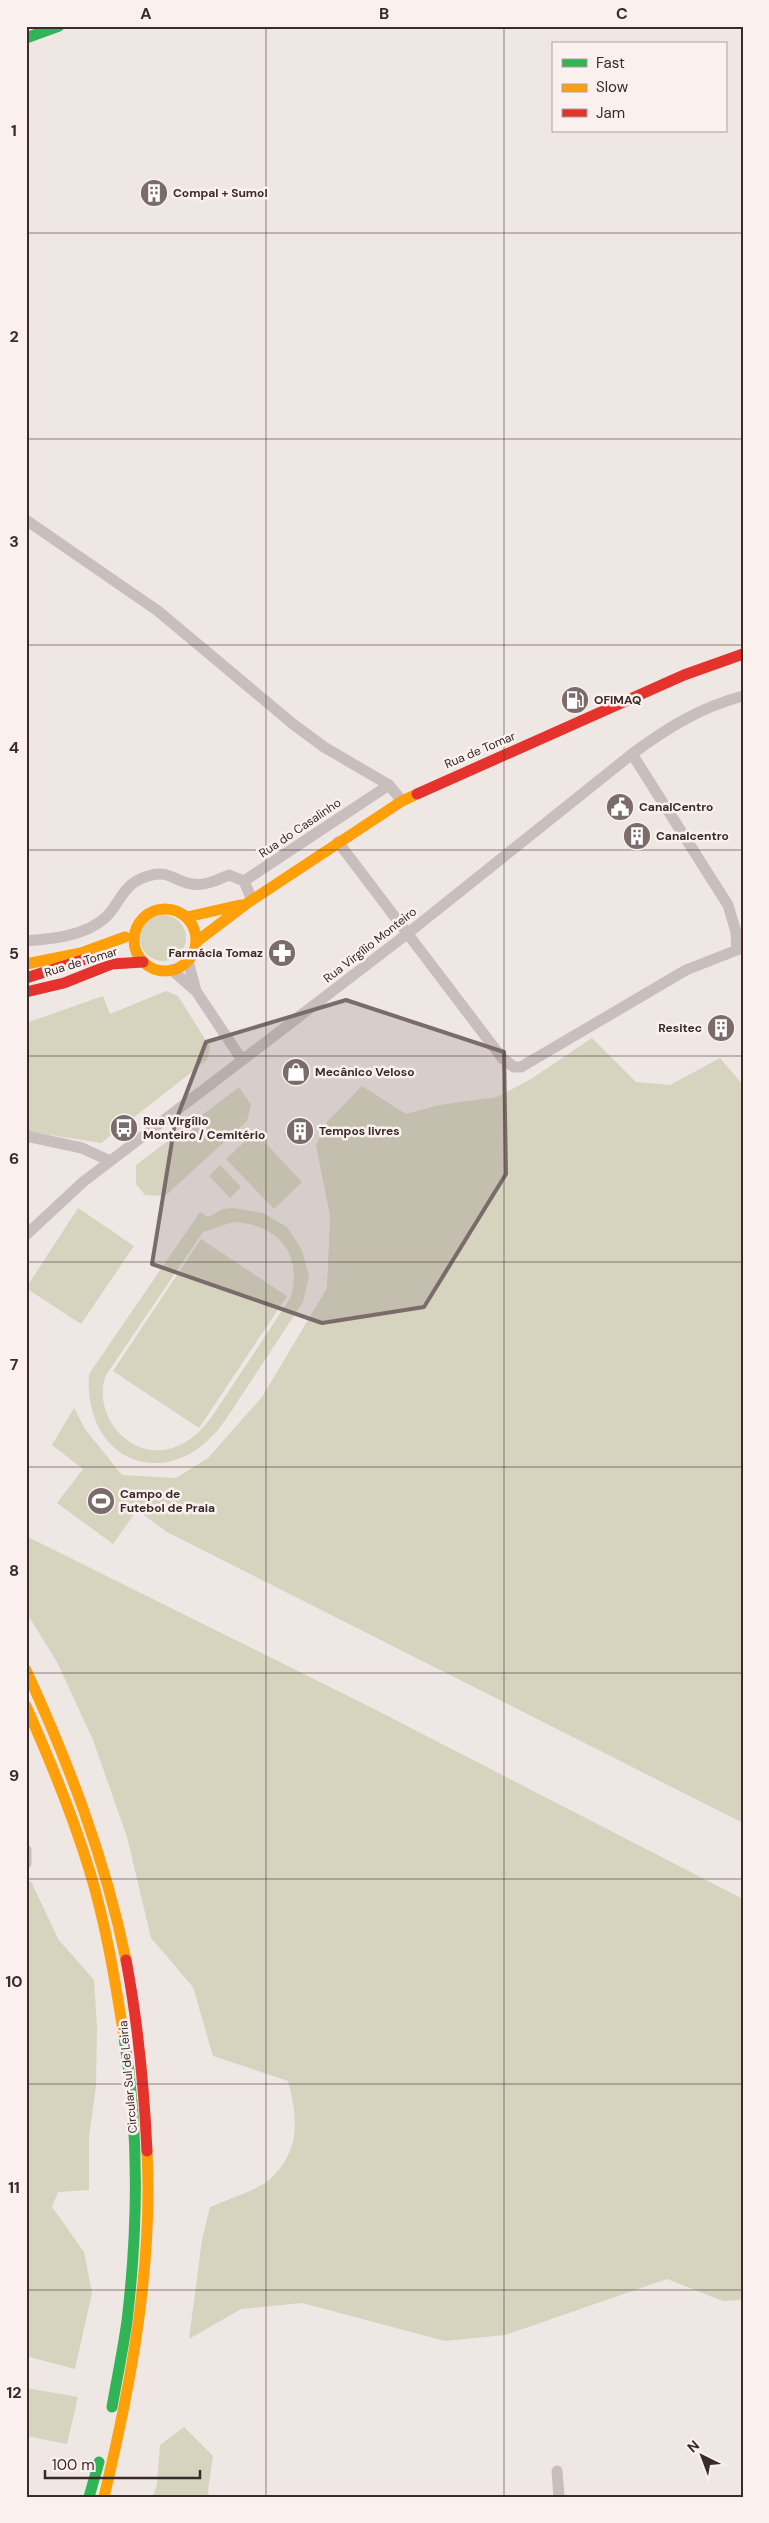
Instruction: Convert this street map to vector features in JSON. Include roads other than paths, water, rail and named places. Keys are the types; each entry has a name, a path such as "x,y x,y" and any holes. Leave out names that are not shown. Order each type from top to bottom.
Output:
{"main road":[{"path":"26,38 60,26"},
{"name":"Rua de Tomar","path":"188,961 196,942 249,902 402,801 684,674 743,654"},
{"name":"Rua de Tomar","path":"26,978 82,961 103,952 125,937 151,912 160,909 179,912 187,917 249,902"},
{"path":"187,917 196,933 196,942"},
{"name":"Rua de Tomar","path":"137,926 134,943 144,962 156,970 172,970"},
{"path":"26,964 82,953 125,937"},
{"path":"172,970 188,961"},
{"name":"Rua de Tomar","path":"26,992 64,983 112,964 144,962"},
{"name":"Circular Sul de Leiria","path":"26,1670 65,1755 94,1836 121,1936 134,2002 142,2062 149,2192 140,2324 126,2408 104,2497"},
{"name":"Circular Sul de Leiria","path":"26,1706 54,1768 82,1847 107,1940 125,2040 132,2130 134,2203 125,2331 110,2415"},
{"path":"89,2497 101,2452"}],"street":[{"path":"26,520 158,611 316,741 388,786 402,801"},
{"name":"Rua Virgílio Monteiro","path":"26,1236 64,1198 110,1161 407,934 632,754 660,734 696,713 743,696"},
{"path":"338,842 502,1058 514,1067 528,1063 686,970 740,952 728,905 632,754"},
{"name":"Rua do Casalinho","path":"244,882 388,786"},
{"path":"26,941 71,934 97,924 106,917 125,889 148,876 172,875 191,884 212,883 229,875 244,882 249,902"},
{"path":"188,961 196,991"},
{"path":"172,970 196,991 242,1060"},
{"path":"26,1136 82,1148 110,1161"},
{"path":"26,1850 26,1863"},
{"path":"557,2471 559,2497"}],"place":[{"name":"Compal + Sumol","path":"154,193"},
{"name":"OFIMAQ","path":"575,700"},
{"name":"CanalCentro","path":"620,807"},
{"name":"Canalcentro","path":"637,836"},
{"name":"Farmácia Tomaz","path":"282,953"},
{"name":"Resitec","path":"721,1028"},
{"name":"Mecânico Veloso","path":"296,1072"},
{"name":"Rua Virgílio Monteiro / Cemitério","path":"124,1128"},
{"name":"Tempos livres","path":"300,1131"},
{"name":"Campo de Futebol de Praia","path":"101,1501"}]}
